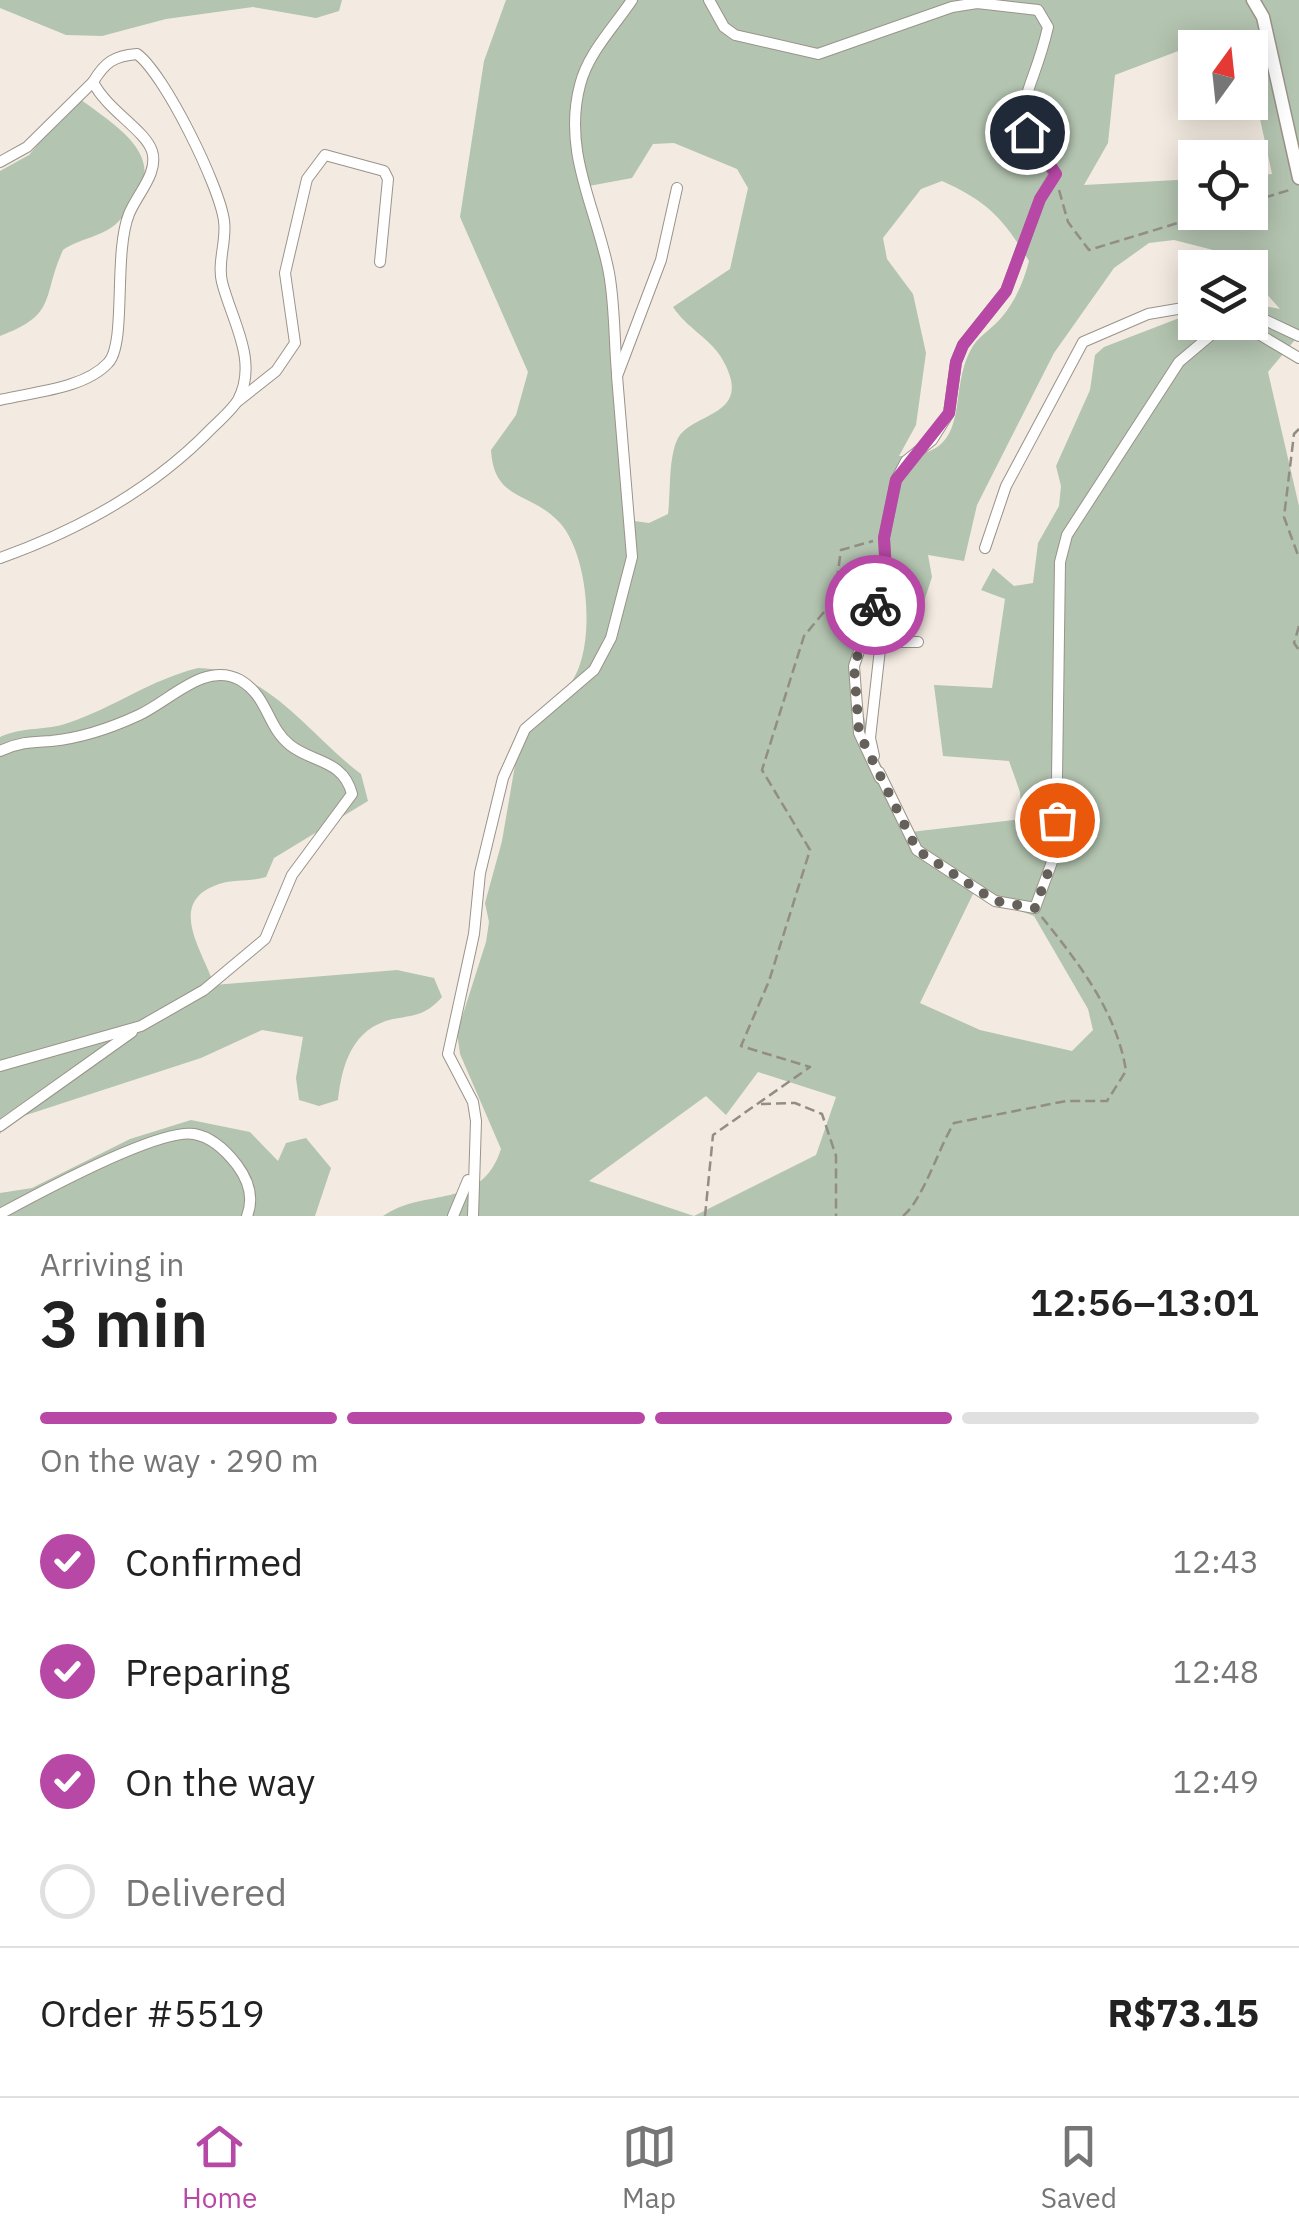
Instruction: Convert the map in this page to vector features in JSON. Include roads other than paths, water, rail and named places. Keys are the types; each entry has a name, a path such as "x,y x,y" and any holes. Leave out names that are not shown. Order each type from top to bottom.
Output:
{"street":[{"path":"472,1216 476,1120 472,1102 448,1054 503,778 525,729 594,670 611,638 632,557 608,272 580,178 576,126 580,84 587,68 632,0"},
{"path":"708,0 724,26 736,35 818,54 977,3 1038,10 1048,27 1022,108 1027,132 1056,174 1040,199 1006,291 963,345 956,362 949,413 896,480 884,538 886,572 854,666 859,733 917,850 995,901 1035,908 1056,851 1060,562 1068,535 1178,362 1217,330 1252,330 1299,358"},
{"path":"1253,0 1263,17 1299,178"},
{"path":"0,162 27,147 93,82 103,65 118,56 137,54 152,69 194,142 224,219 221,280 240,324 244,366 237,402"},
{"path":"0,400 85,378 109,363 120,342 116,290 121,235 154,169 153,153 145,138 117,116 93,82"},
{"path":"0,558 76,529 110,508 187,454 237,402 276,371 294,342 285,274 307,179 324,155 384,171 388,178 380,262"},
{"path":"617,376 661,260 677,188"},
{"path":"985,548 1006,486 1084,342 1148,314 1178,309"},
{"path":"1268,321 1299,336"},
{"path":"880,778 870,738 880,650 890,642 918,642"},
{"path":"0,750 30,740 93,734 160,706 190,682 218,673 240,680 256,693 287,743 334,766 349,781 352,794 292,875 265,939 204,990 141,1026 0,1126"},
{"path":"0,1066 141,1026"},
{"path":"0,1214 134,1150 193,1134 214,1142 244,1175 252,1197 246,1216"},
{"path":"453,1216 471,1174"}]}
